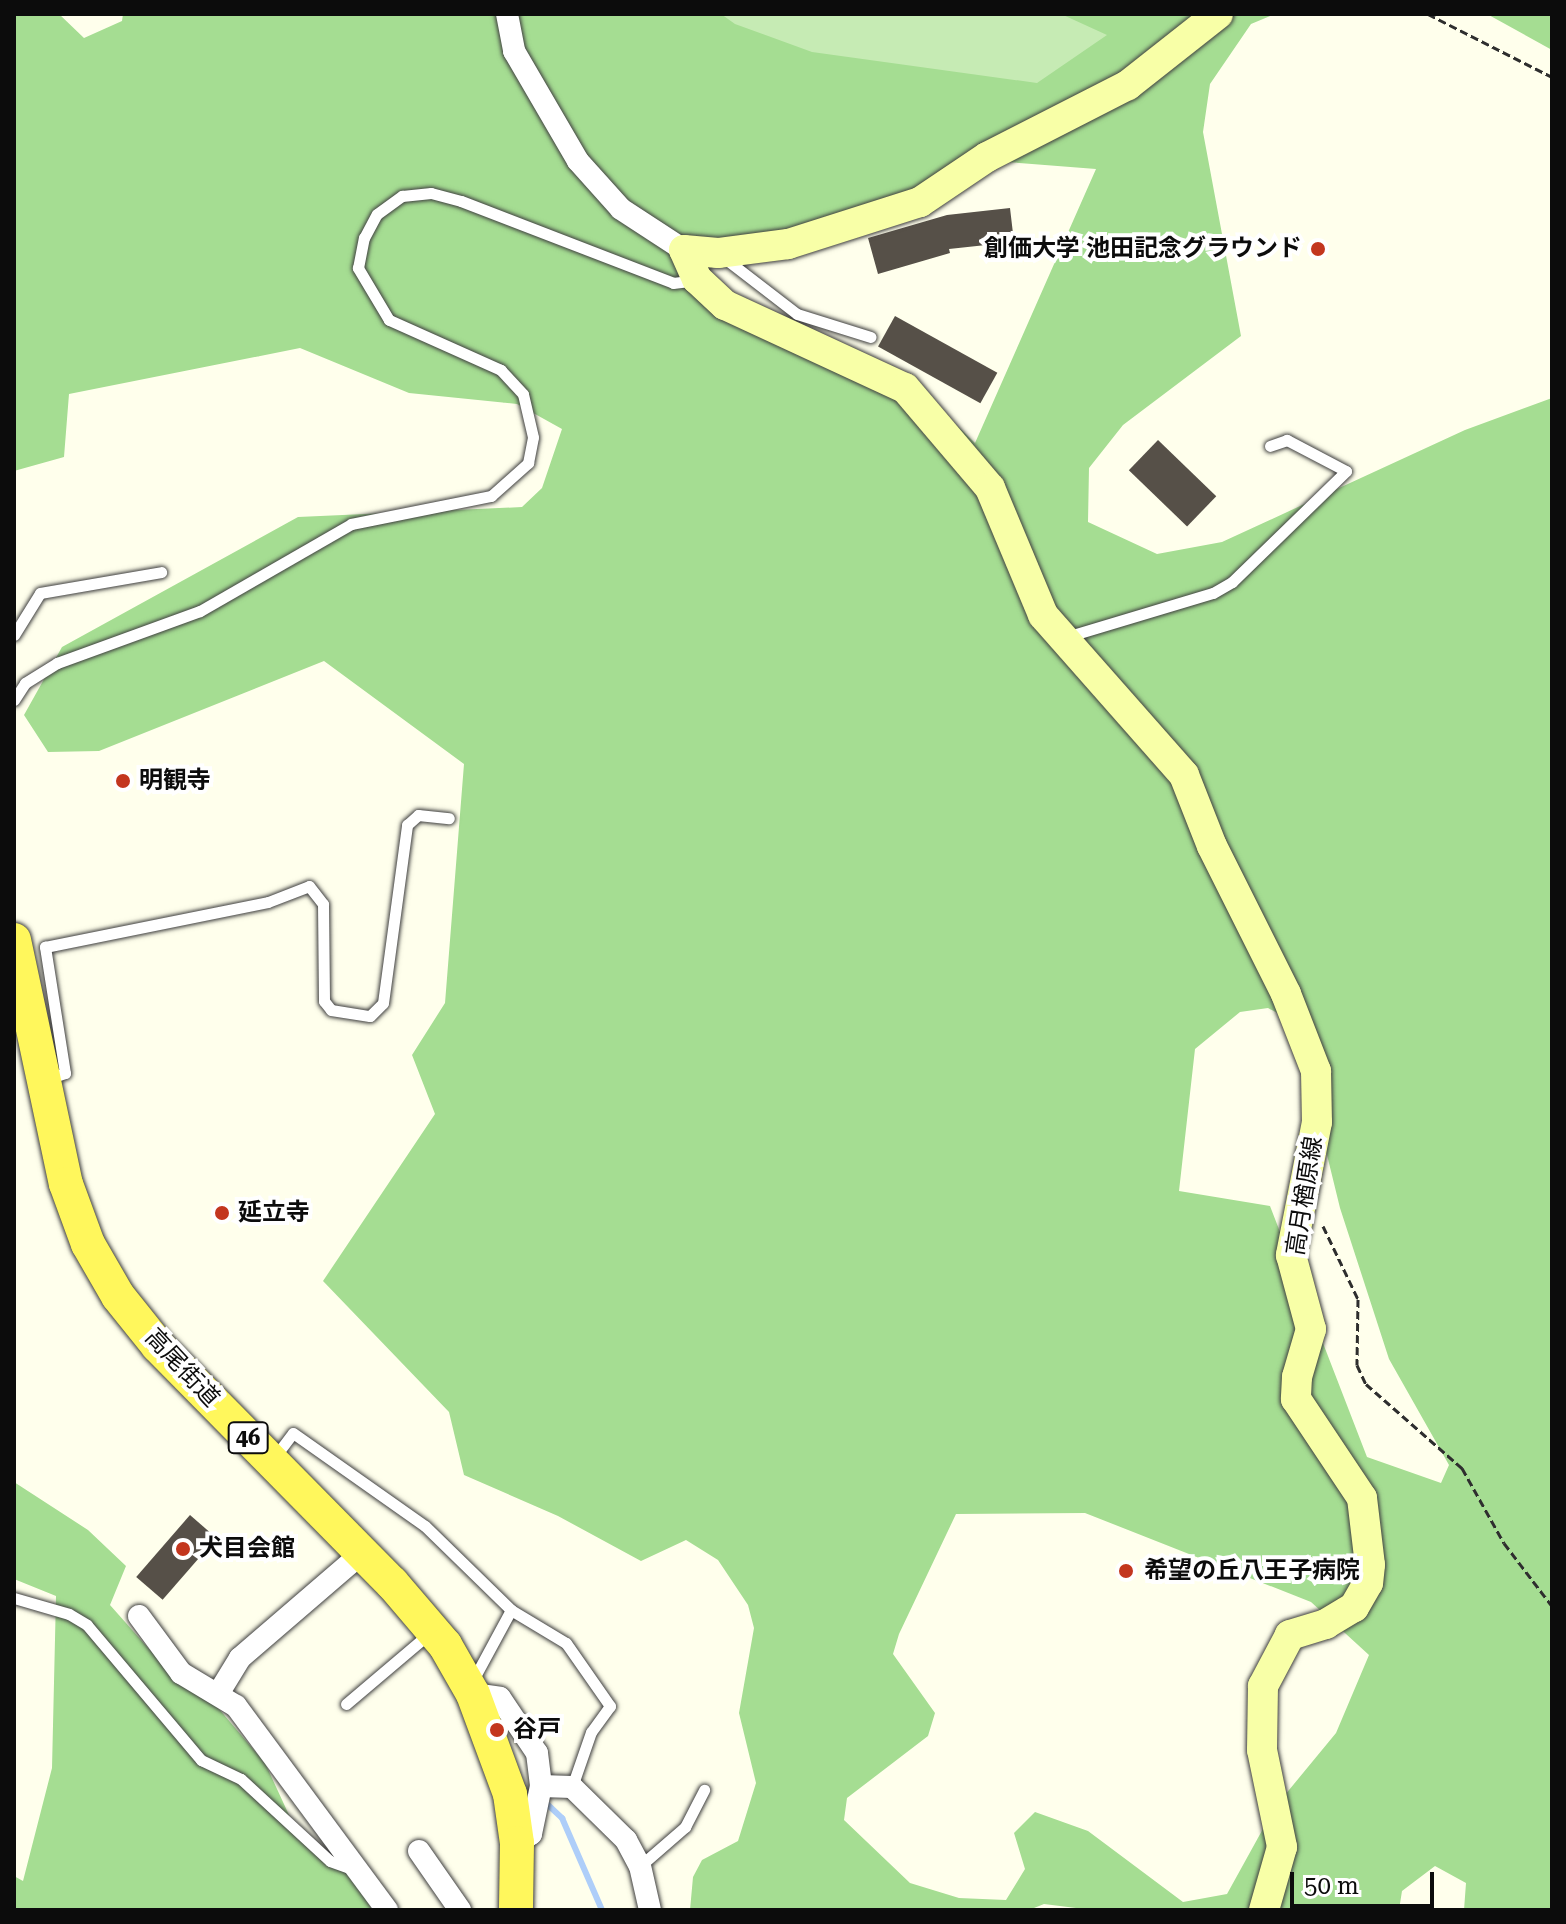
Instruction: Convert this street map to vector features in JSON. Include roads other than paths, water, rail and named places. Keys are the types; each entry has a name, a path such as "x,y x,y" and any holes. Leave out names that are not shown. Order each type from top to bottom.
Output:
{"main road":[{"path":"697,279 684,250 718,253 807,240 920,202 987,157 1128,85 1160,54 1218,14"},
{"name":"高月楢原線","path":"697,279 725,305 905,388 990,488 1031,594 1060,639 1184,775 1212,846 1286,994 1316,1071 1318,1096 1304,1207 1291,1255 1311,1339 1297,1377 1296,1399 1362,1498 1370,1565 1368,1583 1354,1607 1326,1624 1290,1635 1263,1686 1262,1750 1282,1847 1264,1910"},
{"name":"高尾街道","path":"14,940 66,1184 88,1244 118,1296 158,1346 362,1553 433,1631 471,1690 510,1794 517,1843 516,1910"}],"street":[{"path":"507,14 514,51 578,161 621,209 684,250"},
{"path":"218,1694 240,1658 362,1553"},
{"path":"139,1616 181,1673 236,1706 344,1846 354,1870 387,1910"},
{"path":"471,1690 500,1698 518,1719 537,1753 541,1786 531,1834 517,1843"},
{"path":"541,1786 572,1787 626,1840 640,1866 650,1910"},
{"path":"419,1851 460,1910"}],"lane":[{"path":"14,700 25,683 57,663 200,611 351,524 491,496 528,463 531,412 523,394 501,370 389,320 371,296 358,268 364,238 377,214 402,196 431,193 461,201 673,283 697,279"},
{"path":"718,253 797,314 871,337"},
{"path":"1060,639 1213,593 1232,582 1346,471 1287,440 1270,446"},
{"path":"14,635 40,593 161,572"},
{"path":"43,1081 65,1073 45,947 268,902 309,886 323,904 324,1001 331,1010 370,1016 383,1003 407,825 418,815 449,818"},
{"path":"271,1461 293,1433 425,1526 511,1610 566,1643 610,1706 591,1732 572,1787"},
{"path":"14,1598 69,1614 87,1625 201,1760 241,1779 330,1861 354,1870"},
{"path":"471,1690 511,1610"},
{"path":"346,1704 433,1631"},
{"path":"640,1866 685,1827 704,1790"}],"waterway":[{"path":"547,1804 562,1818 602,1910"}],"place":[{"name":"創価大学 池田記念グラウンド","path":"1318,249"},
{"name":"明観寺","path":"123,781"},
{"name":"延立寺","path":"222,1213"},
{"name":"犬目会館","path":"183,1549"},
{"name":"希望の丘八王子病院","path":"1126,1571"},
{"name":"谷戸","path":"497,1730"}]}
